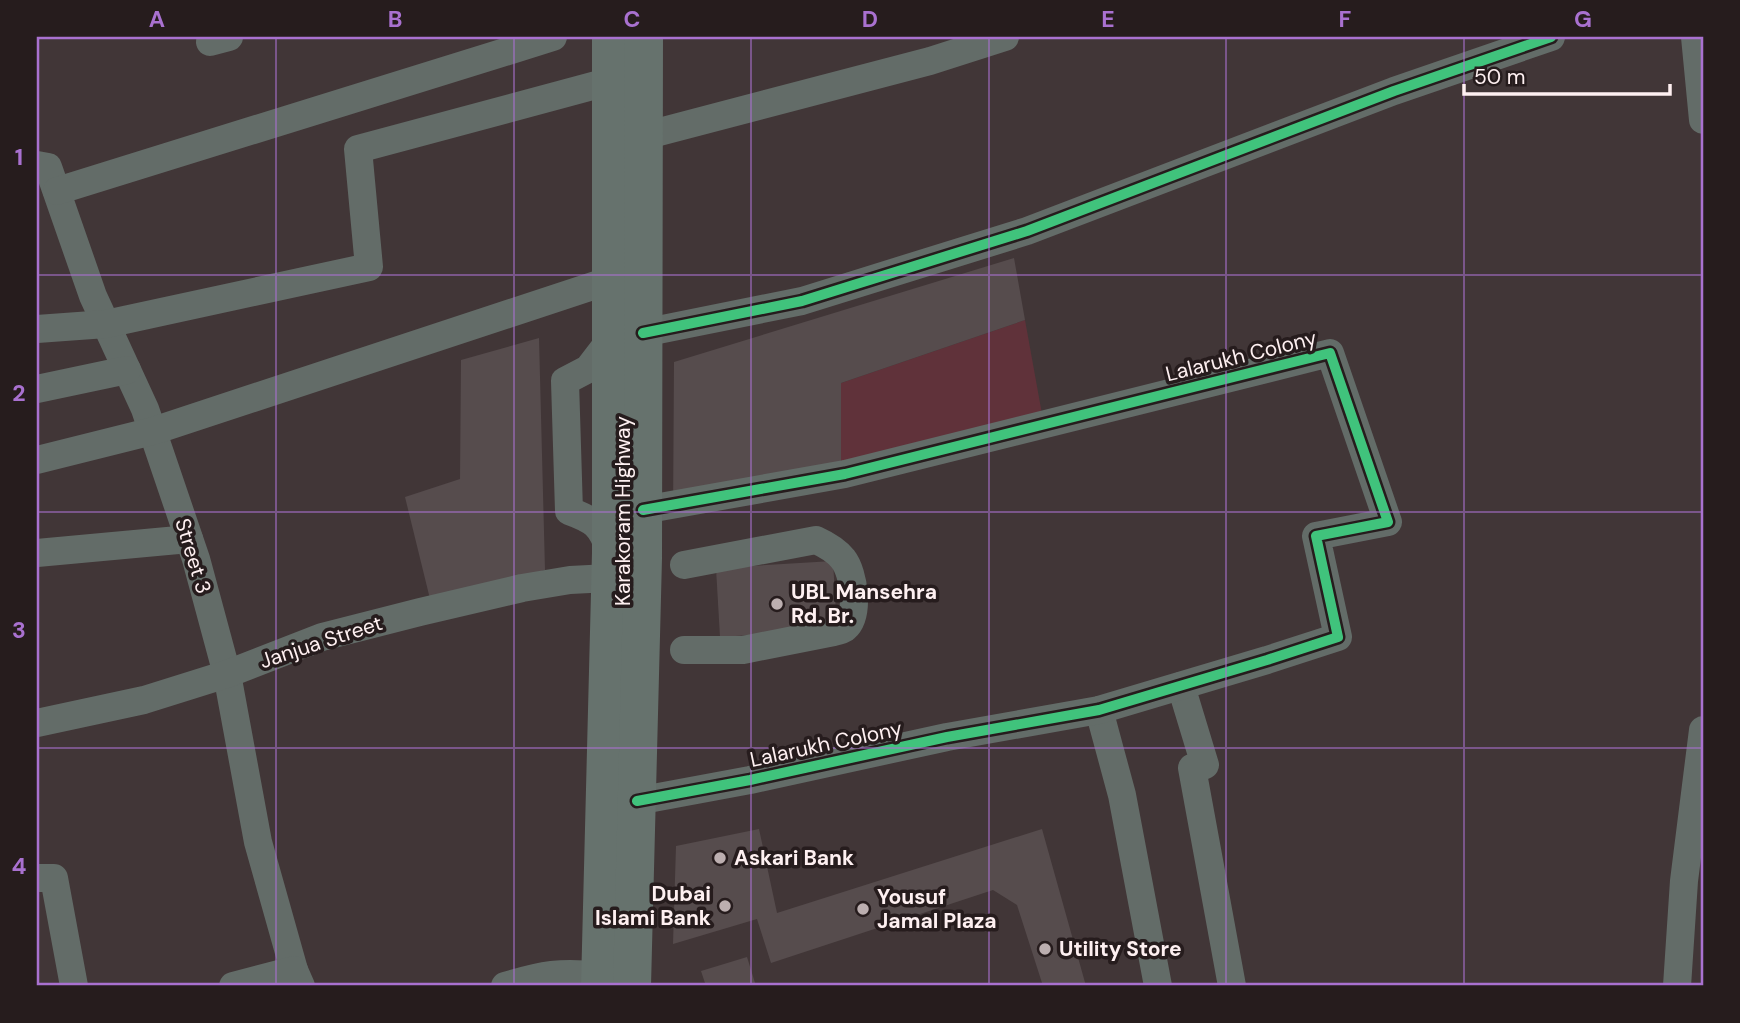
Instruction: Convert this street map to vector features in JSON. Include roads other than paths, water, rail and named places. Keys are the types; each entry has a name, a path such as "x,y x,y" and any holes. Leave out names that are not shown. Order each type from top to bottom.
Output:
{"highway":[{"name":"Karakoram Highway","path":"611,37 611,280 627,336 643,510 636,860 611,983"},
{"name":"Karakoram Highway","path":"611,983 610,566 643,136 644,37"},
{"path":"636,860 655,908 657,986"}],"street":[{"path":"57,191 552,37"},
{"path":"643,136 930,61 1005,37"},
{"path":"627,336 802,300 1027,232 1394,90 1551,37"},
{"path":"1695,37 1703,120"},
{"path":"37,329 106,324 369,267 358,149 611,81"},
{"name":"Street 3","path":"37,165 48,167 93,296 153,431 189,539 227,674 258,842 298,978"},
{"path":"37,460 153,431 611,280"},
{"name":"Lalarukh Colony","path":"637,801 750,780 947,737 1099,710 1339,637 1316,536 1388,522 1331,354 845,474 643,510"},
{"path":"37,389 127,370"},
{"path":"37,553 189,539"},
{"path":"684,565 816,540 831,547 844,561 853,581 851,618 845,628 743,650 684,650"},
{"name":"Janjua Street","path":"37,723 144,700 227,674 322,637 522,588 570,580 610,566"},
{"path":"1181,686 1205,765 1192,768 1232,986"},
{"path":"1099,710 1122,795 1158,986"},
{"path":"1677,986 1684,881 1703,730"},
{"path":"37,878 54,878 74,986"},
{"path":"505,986 568,972 611,983"},
{"path":"233,986 298,978"}],"place":[{"name":"UBL Mansehra Rd. Br.","path":"777,604"},
{"name":"Askari Bank","path":"720,858"},
{"name":"Dubai Islami Bank","path":"725,906"},
{"name":"Yousuf Jamal Plaza","path":"863,909"},
{"name":"Utility Store","path":"1045,949"}]}
